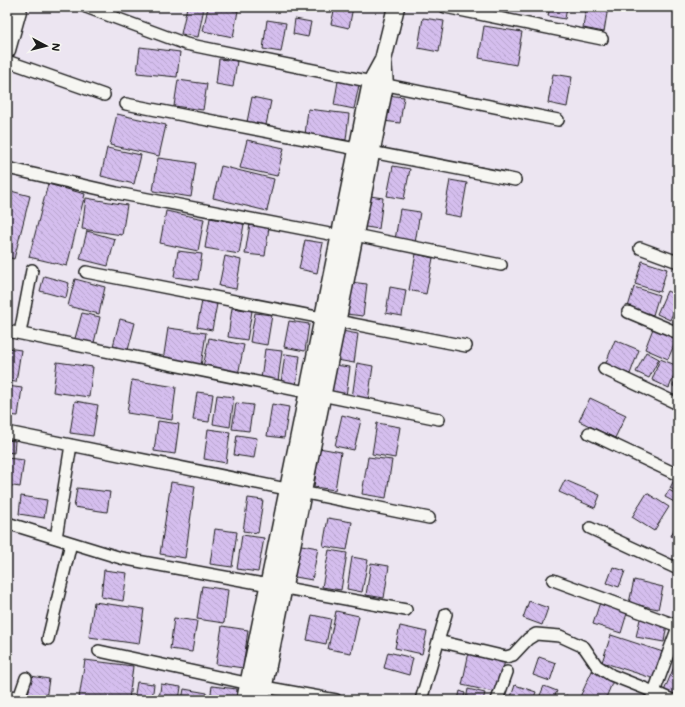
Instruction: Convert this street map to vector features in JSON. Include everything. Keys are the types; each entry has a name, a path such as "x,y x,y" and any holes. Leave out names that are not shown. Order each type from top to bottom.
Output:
{"street":[{"path":"7,50 19,7"},
{"path":"86,7 186,44 558,120"},
{"path":"245,700 258,690 276,586 295,491 378,83 396,7"},
{"path":"445,7 602,39"},
{"path":"7,61 104,95"},
{"path":"126,104 515,180"},
{"path":"7,168 117,193 501,265"},
{"path":"640,248 678,262"},
{"path":"20,333 32,270"},
{"path":"86,272 466,346"},
{"path":"628,312 678,332"},
{"path":"7,331 439,419"},
{"path":"604,369 678,404"},
{"path":"7,432 429,518"},
{"path":"589,433 678,475"},
{"path":"56,538 71,445"},
{"path":"7,523 121,558 406,610"},
{"path":"590,528 678,569"},
{"path":"48,639 71,543"},
{"path":"553,580 678,626 653,696"},
{"path":"421,700 446,614"},
{"path":"438,641 506,657 513,655 528,639 536,634 560,636 584,647 597,666 611,675 653,696 672,700"},
{"path":"99,651 258,690 336,700"},
{"path":"497,700 506,672"},
{"path":"7,696 18,697 26,678"}],"building":[{"path":"187,7 204,8 198,37 181,34"},
{"path":"208,7 219,7 238,11 233,37 203,31"},
{"path":"335,7 353,7 349,28 331,24"},
{"path":"550,7 567,7 565,19 548,16"},
{"path":"586,7 608,7 604,32 583,28"},
{"path":"423,18 444,21 439,52 418,48"},
{"path":"295,19 311,22 308,37 293,34"},
{"path":"267,20 286,23 281,52 263,49"},
{"path":"484,26 522,32 516,65 479,58"},
{"path":"140,47 180,52 177,77 137,73"},
{"path":"219,59 237,61 233,87 216,84"},
{"path":"553,74 572,77 567,107 548,103"},
{"path":"178,80 207,84 203,110 174,106"},
{"path":"338,81 359,85 354,109 334,105"},
{"path":"387,95 404,97 400,123 383,121"},
{"path":"252,97 271,101 266,125 247,122"},
{"path":"308,109 349,114 346,140 305,135"},
{"path":"117,114 166,125 159,156 110,145"},
{"path":"247,140 284,148 277,176 240,168"},
{"path":"107,148 141,155 134,184 101,176"},
{"path":"158,158 196,163 191,197 153,191"},
{"path":"221,166 274,179 267,211 213,198"},
{"path":"393,166 410,169 404,199 387,196"},
{"path":"450,180 467,183 461,217 444,214"},
{"path":"48,184 85,194 67,266 29,257"},
{"path":"7,190 30,196 14,259 7,257"},
{"path":"364,195 383,198 379,229 359,226"},
{"path":"86,198 127,205 122,235 82,229"},
{"path":"400,209 420,212 415,243 395,240"},
{"path":"166,211 204,219 198,251 160,243"},
{"path":"210,218 244,224 239,254 205,248"},
{"path":"250,224 269,227 265,256 245,254"},
{"path":"87,231 115,239 108,266 80,259"},
{"path":"305,240 323,243 317,273 299,269"},
{"path":"178,251 202,254 198,280 174,277"},
{"path":"416,254 433,258 426,294 409,290"},
{"path":"225,256 241,260 236,289 219,286"},
{"path":"642,261 667,269 660,292 635,284"},
{"path":"44,276 69,283 66,298 40,291"},
{"path":"75,279 105,287 99,314 68,306"},
{"path":"350,282 367,284 363,316 346,314"},
{"path":"390,287 406,290 402,316 386,313"},
{"path":"634,287 659,295 653,315 628,307"},
{"path":"667,291 678,296 678,302 670,320 657,314"},
{"path":"202,301 217,304 212,330 197,327"},
{"path":"232,308 252,311 247,340 228,337"},
{"path":"678,309 678,324 673,322"},
{"path":"82,313 100,317 93,347 74,342"},
{"path":"255,313 272,315 267,345 250,342"},
{"path":"120,319 135,323 128,350 113,346"},
{"path":"289,321 309,324 305,351 284,347"},
{"path":"654,326 678,336 668,359 645,349"},
{"path":"168,328 206,333 201,366 163,361"},
{"path":"342,331 358,334 354,363 337,360"},
{"path":"209,338 244,345 238,375 203,367"},
{"path":"615,340 639,350 630,374 605,365"},
{"path":"7,348 21,350 16,382 7,381"},
{"path":"265,349 282,351 278,381 261,379"},
{"path":"678,349 678,361 674,359"},
{"path":"646,352 659,359 649,378 636,372"},
{"path":"285,354 300,356 296,386 281,383"},
{"path":"660,359 678,366 669,388 652,380"},
{"path":"57,362 93,367 89,397 53,392"},
{"path":"357,363 373,366 368,401 352,398"},
{"path":"334,365 350,367 346,396 331,394"},
{"path":"678,375 678,388 673,386"},
{"path":"132,380 176,387 172,420 127,413"},
{"path":"7,386 22,388 18,416 7,415"},
{"path":"197,392 213,394 209,422 193,420"},
{"path":"217,395 234,397 230,427 213,424"},
{"path":"590,398 626,415 615,438 579,421"},
{"path":"75,401 98,405 93,436 70,433"},
{"path":"236,403 253,405 249,431 232,429"},
{"path":"272,404 289,407 284,438 267,436"},
{"path":"342,415 361,420 354,450 335,446"},
{"path":"158,421 179,424 175,454 154,451"},
{"path":"377,423 400,427 395,458 372,454"},
{"path":"208,429 230,432 226,463 204,459"},
{"path":"237,435 257,438 254,458 234,455"},
{"path":"7,440 15,441 14,453 7,452"},
{"path":"319,448 341,452 335,490 314,487"},
{"path":"368,457 392,460 386,498 362,494"},
{"path":"7,458 24,460 20,487 7,485"},
{"path":"675,478 678,479 678,492 670,488"},
{"path":"565,480 600,495 595,508 559,492"},
{"path":"171,482 195,486 185,558 160,554"},
{"path":"77,488 110,492 107,512 74,507"},
{"path":"669,490 678,495 678,504 665,497"},
{"path":"647,493 669,507 654,531 632,517"},
{"path":"21,496 47,500 44,518 19,514"},
{"path":"248,498 263,500 258,533 243,531"},
{"path":"328,518 352,522 347,550 323,546"},
{"path":"678,521 678,540 671,536"},
{"path":"215,529 237,532 232,567 210,564"},
{"path":"242,535 264,538 258,572 237,569"},
{"path":"296,544 318,548 312,580 290,576"},
{"path":"329,550 347,553 341,590 322,587"},
{"path":"352,557 368,560 362,592 347,589"},
{"path":"371,563 389,566 384,598 366,595"},
{"path":"613,567 625,571 619,587 607,583"},
{"path":"104,570 127,573 123,601 101,597"},
{"path":"634,580 663,587 658,609 629,603"},
{"path":"202,586 228,590 224,623 197,619"},
{"path":"529,601 548,608 542,625 523,618"},
{"path":"94,602 144,609 139,644 89,637"},
{"path":"600,602 628,610 621,633 593,624"},
{"path":"336,611 359,616 351,653 328,649"},
{"path":"312,615 331,619 326,644 307,640"},
{"path":"174,618 197,621 192,652 170,649"},
{"path":"640,619 667,624 664,642 636,637"},
{"path":"222,626 248,630 243,668 216,664"},
{"path":"400,626 427,632 422,654 395,648"},
{"path":"611,635 663,652 655,679 602,662"},
{"path":"678,651 678,661 674,659"},
{"path":"388,652 413,658 409,675 384,668"},
{"path":"469,652 505,660 498,693 462,685"},
{"path":"539,657 556,663 550,681 533,675"},
{"path":"85,660 133,666 129,700 97,700 79,698"},
{"path":"676,662 678,663 678,697 664,691"},
{"path":"7,663 10,663 7,686"},
{"path":"592,671 613,681 605,700 579,699"},
{"path":"31,676 49,679 46,699 28,697"},
{"path":"137,682 154,684 152,700 134,700"},
{"path":"161,684 181,687 179,700 159,700"},
{"path":"515,685 536,692 533,700 510,700"},
{"path":"212,686 237,689 236,700 210,700"},
{"path":"544,686 557,691 553,700 538,700"},
{"path":"184,689 207,693 206,700 182,700"},
{"path":"468,689 485,693 483,700 466,700"},
{"path":"460,691 465,693 463,700 458,700"},
{"path":"566,695 573,700 563,700"}]}
